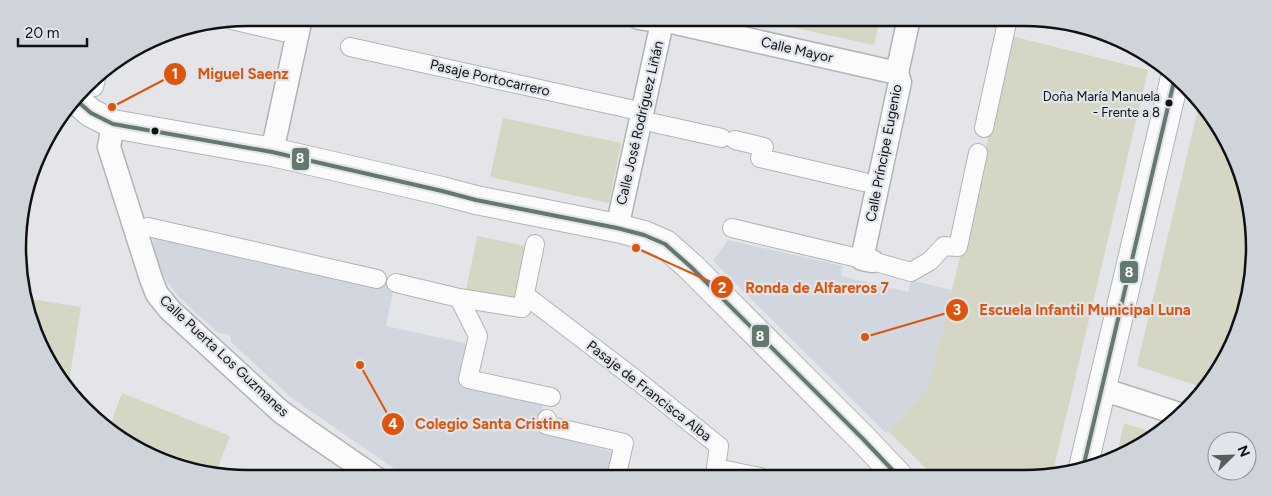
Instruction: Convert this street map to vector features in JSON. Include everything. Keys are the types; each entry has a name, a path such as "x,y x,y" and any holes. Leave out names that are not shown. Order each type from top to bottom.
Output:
{"street":[{"path":"258,26 283,32"},
{"path":"272,152 299,26"},
{"name":"Calle José Rodríguez Liñán","path":"617,228 661,26"},
{"name":"Calle Mayor","path":"693,26 897,73"},
{"name":"Calle Príncipe Eugenio","path":"867,260 900,82 897,73 907,26"},
{"path":"984,128 1006,26"},
{"name":"Pasaje Portocarrero","path":"350,47 630,109"},
{"path":"1086,461 1174,84"},
{"path":"89,93 91,113 113,124 272,152 476,200 617,228 644,235 665,244 691,267 892,470"},
{"path":"654,122 764,147 760,158 864,182"},
{"name":"Calle Puerta Los Guzmanes","path":"113,124 109,147 150,279 157,294 170,310 280,411 364,470"},
{"path":"732,228 911,272 930,261 944,246 958,247 978,154"},
{"path":"148,227 377,279"},
{"path":"396,283 460,298 522,308 535,244"},
{"name":"Pasaje de Francisca Alba","path":"525,295 719,446 716,468 726,470"},
{"path":"460,298 478,336 468,379 551,397"},
{"path":"1102,389 1173,412"},
{"path":"547,419 546,425 624,443 618,470"}],"shaded area":[{"path":"152,231 394,286 386,326 469,344 460,386 543,404 538,430 614,453 611,470 396,470 293,399 231,342 230,335 218,333 177,295 155,260"},
{"path":"728,240 843,266 841,276 908,292 911,280 952,290 928,388 886,433 713,261"}],"green space":[{"path":"787,26 878,26 874,45"},
{"path":"1011,36 1148,70 1054,468 1024,470 928,470 888,431 928,388 982,167"},
{"path":"1198,110 1216,137 1229,163 1244,219 1245,263 1238,305 1223,346 1198,386 1137,366"},
{"path":"503,118 621,143 609,203 490,177"},
{"path":"477,236 530,247 519,302 466,291"},
{"path":"33,299 81,307 69,379 56,359 43,333"},
{"path":"122,393 230,436 217,468 163,453 137,440 111,422"},
{"path":"1124,423 1148,431 1135,440 1118,449"}],"transit line":[{"name":"8","path":"1085,461 1173,84"},
{"name":"8","path":"80,103 91,113 113,124 272,152 476,200 617,228 644,235 665,244 691,267 892,470"}],"place":[{"name":"Doña María Manuela - Frente a 8","path":"1169,103"},
{"name":"Miguel Saenz","path":"112,107"},
{"name":"Ronda de Alfareros 7","path":"636,248"},
{"name":"Escuela Infantil Municipal Luna","path":"865,337"},
{"name":"Colegio Santa Cristina","path":"360,365"}]}
